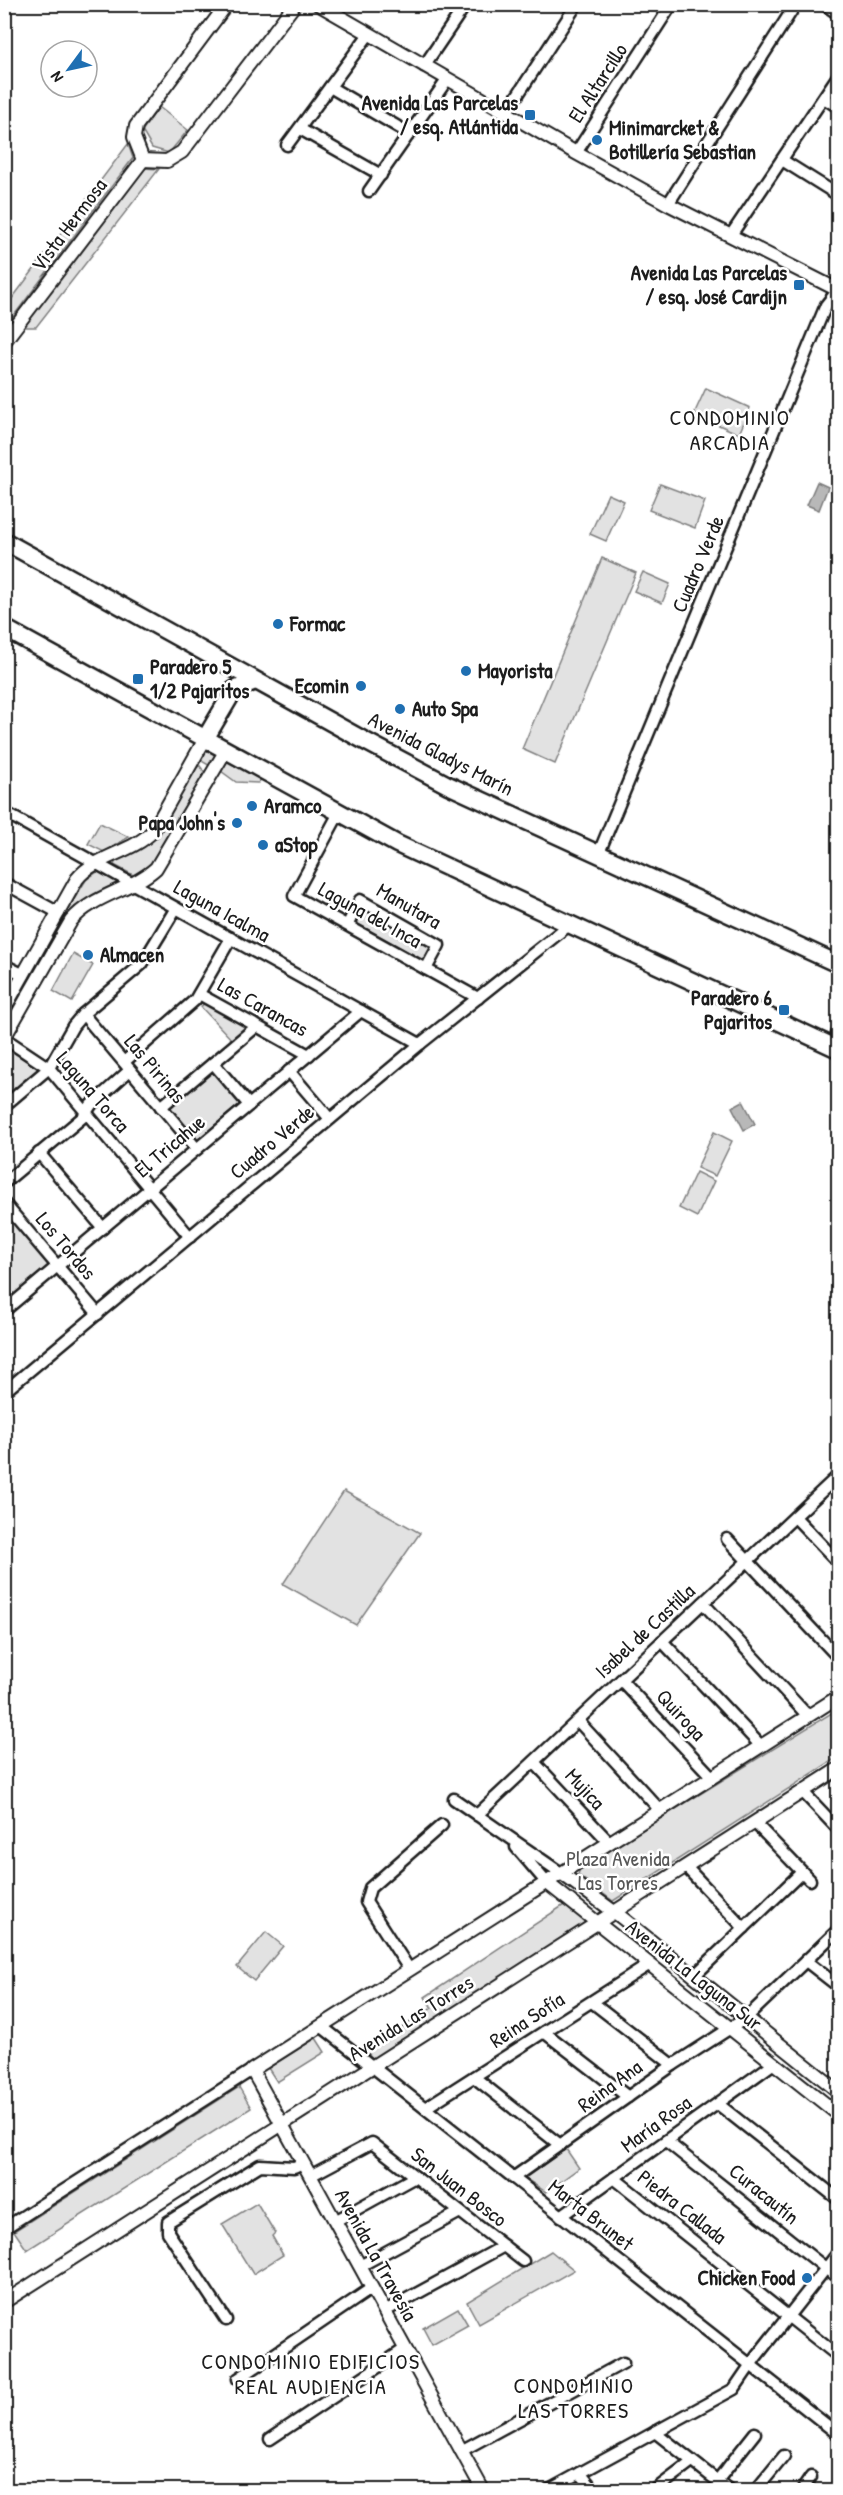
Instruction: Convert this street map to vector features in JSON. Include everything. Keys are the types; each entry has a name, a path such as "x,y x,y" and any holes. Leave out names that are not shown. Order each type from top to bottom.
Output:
{"main road":[{"name":"Avenida Gladys Marín","path":"4,541 255,681 448,785 838,964"},
{"path":"4,628 436,864 838,1043"},
{"path":"205,739 231,693 243,683 255,681"}],"street":[{"path":"227,4 136,126 135,140 143,160 161,162 172,160 182,152 295,4"},
{"path":"318,4 447,80 668,204 838,290"},
{"path":"424,66 466,4"},
{"path":"506,113 577,4"},
{"name":"El Altarcillo","path":"576,153 672,4"},
{"path":"668,204 796,4"},
{"path":"824,4 838,14"},
{"path":"287,145 369,34"},
{"path":"731,235 838,76"},
{"path":"369,191 447,80"},
{"path":"330,87 410,134"},
{"path":"824,98 838,107"},
{"path":"300,129 381,175"},
{"path":"135,140 161,162"},
{"name":"Vista Hermosa","path":"4,342 143,160"},
{"path":"782,160 838,195"},
{"name":"Cuadro Verde","path":"598,855 826,305 838,290"},
{"path":"4,1009 81,875 140,843 153,831 205,739"},
{"path":"5,1038 74,917 87,907 134,884 150,873 164,857 226,750"},
{"name":"Laguna Icalma","path":"4,812 420,1044"},
{"name":"Laguna del Inca","path":"339,813 294,896 478,998"},
{"path":"4,883 58,914"},
{"name":"Manutara","path":"348,924 360,900 439,945 426,969"},
{"path":"4,1106 49,1068 83,1014 142,964 176,908"},
{"name":"Cuadro Verde","path":"4,1392 420,1044 569,925"},
{"path":"4,1183 86,1112 127,1066 191,1005 231,938"},
{"path":"4,965 24,975"},
{"name":"Las Carancas","path":"199,994 309,1055"},
{"name":"El Tricahue","path":"6,1307 58,1266 361,1011"},
{"name":"Las Pirinas","path":"83,1014 197,1149"},
{"path":"161,1107 257,1026"},
{"name":"Laguna Torca","path":"5,1038 49,1068 190,1237"},
{"path":"213,1063 249,1105"},
{"path":"290,1071 330,1119"},
{"path":"39,1153 103,1228"},
{"name":"Los Tordos","path":"4,1203 98,1314"},
{"name":"Isabel de Castilla","path":"477,1815 838,1476"},
{"path":"795,1517 838,1562"},
{"path":"727,1539 838,1657"},
{"path":"703,1603 808,1716"},
{"path":"662,1641 761,1746"},
{"name":"Quiroga","path":"621,1680 712,1777"},
{"name":"Avenida Las Torres","path":"8,2226 838,1697"},
{"path":"578,1721 660,1810"},
{"name":"Mujica","path":"534,1762 609,1842"},
{"name":"Avenida Las Torres","path":"4,2302 838,1769"},
{"path":"802,1792 838,1829"},
{"name":"Avenida La Laguna Sur","path":"454,1799 615,1912 838,2091"},
{"path":"694,1976 744,1928 806,1876 755,1823"},
{"path":"409,1969 366,1902 367,1894 370,1888 442,1825"},
{"name":"Avenida La Laguna Sur","path":"506,1835 546,1882 838,2114"},
{"path":"686,1867 744,1928"},
{"name":"Reina Ana","path":"513,2178 673,2065 746,2018 838,1930"},
{"path":"806,1961 838,1986"},
{"name":"Reina Sofía","path":"425,2108 650,1964"},
{"path":"592,2002 673,2065"},
{"name":"Marta Brunet","path":"321,2026 838,2434"},
{"path":"544,2032 628,2097"},
{"name":"María Rosa","path":"561,2216 774,2063"},
{"name":"Avenida La Travesía","path":"252,2070 483,2490"},
{"path":"474,2077 560,2145"},
{"path":"718,2104 838,2199"},
{"name":"Curacautín","path":"666,2141 838,2278"},
{"name":"San Juan Bosco","path":"310,2176 372,2142 523,2261"},
{"path":"226,2320 168,2232 168,2222 260,2165 294,2167 303,2163"},
{"path":"335,2221 416,2177"},
{"name":"Piedra Callada","path":"614,2178 838,2356"},
{"path":"360,2266 460,2212"},
{"path":"385,2311 504,2246"},
{"path":"549,2490 734,2389 838,2253"},
{"path":"238,2379 372,2288"},
{"path":"270,2439 405,2349"},
{"path":"461,2451 623,2362"},
{"path":"655,2432 721,2487 755,2433"},
{"path":"756,2490 784,2456"},
{"path":"655,2490 692,2462"},
{"path":"580,2473 594,2490"},
{"path":"802,2490 812,2477"}],"green space":[{"path":"159,107 188,130 169,153 152,148 142,131"},
{"path":"128,144 133,158 12,318 8,304"},
{"path":"144,168 159,169 36,327 22,327"},
{"path":"706,388 750,408 739,434 694,414"},
{"path":"660,484 705,501 695,528 649,510"},
{"path":"608,494 624,501 606,541 590,534"},
{"path":"602,558 636,573 555,764 522,749"},
{"path":"643,572 670,584 662,603 634,591"},
{"path":"206,745 220,753 212,767 198,759"},
{"path":"228,758 263,777 258,783 236,782 221,771"},
{"path":"200,766 207,775 152,866 135,876 114,865 117,858 151,841 194,768"},
{"path":"100,823 129,837 104,852 88,844"},
{"path":"100,870 123,883 81,904 71,914 66,912 86,880"},
{"path":"362,907 433,946 425,961 354,922"},
{"path":"73,954 93,965 72,1002 53,991"},
{"path":"204,1003 244,1025 244,1031 233,1041 201,1007"},
{"path":"10,1050 39,1069 5,1099 5,1054"},
{"path":"213,1069 241,1103 196,1141 168,1107"},
{"path":"714,1132 732,1141 715,1176 697,1168"},
{"path":"696,1172 714,1181 697,1217 679,1208"},
{"path":"4,1209 52,1265 10,1300 5,1293"},
{"path":"344,1491 420,1533 356,1625 283,1584"},
{"name":"Plaza Avenida Las Torres","path":"838,1709 838,1757 613,1901 578,1875 580,1868"},
{"name":"Plaza Avenida Las Torres","path":"564,1905 586,1922 373,2059 366,2051 432,2008 425,1997"},
{"path":"266,1932 283,1946 254,1981 237,1967"},
{"path":"316,2038 325,2052 277,2082 268,2068"},
{"path":"239,2087 251,2108 27,2250 14,2231"},
{"path":"566,2149 579,2168 546,2192 525,2178"},
{"path":"257,2203 275,2233 272,2236 283,2255 253,2274 222,2224"},
{"path":"551,2251 574,2270 479,2324 467,2302"},
{"path":"458,2308 468,2325 432,2345 423,2328"}],"shaded area":[{"path":"817,482 828,487 819,510 807,505"},
{"path":"743,1101 755,1124 744,1130 732,1107"}],"place":[{"name":"Avenida Las Parcelas / esq. Atlántida","path":"530,115"},
{"name":"Minimarcket & Botillería Sebastian","path":"597,140"},
{"name":"Avenida Las Parcelas / esq. José Cardijn","path":"799,285"},
{"name":"Formac","path":"278,624"},
{"name":"Mayorista","path":"466,671"},
{"name":"Paradero 5 1/2 Pajaritos","path":"138,679"},
{"name":"Ecomin","path":"361,686"},
{"name":"Auto Spa","path":"400,709"},
{"name":"Aramco","path":"252,806"},
{"name":"Papa John's","path":"237,823"},
{"name":"aStop","path":"263,845"},
{"name":"Almacen","path":"88,955"},
{"name":"Paradero 6 Pajaritos","path":"784,1010"},
{"name":"Chicken Food","path":"807,2278"}],"district":[{"name":"CONDOMINIO ARCADIA","path":"730,430"},
{"name":"CONDOMINIO EDIFICIOS REAL AUDIENCIA","path":"311,2374"},
{"name":"CONDOMINIO LAS TORRES","path":"574,2398"}]}
